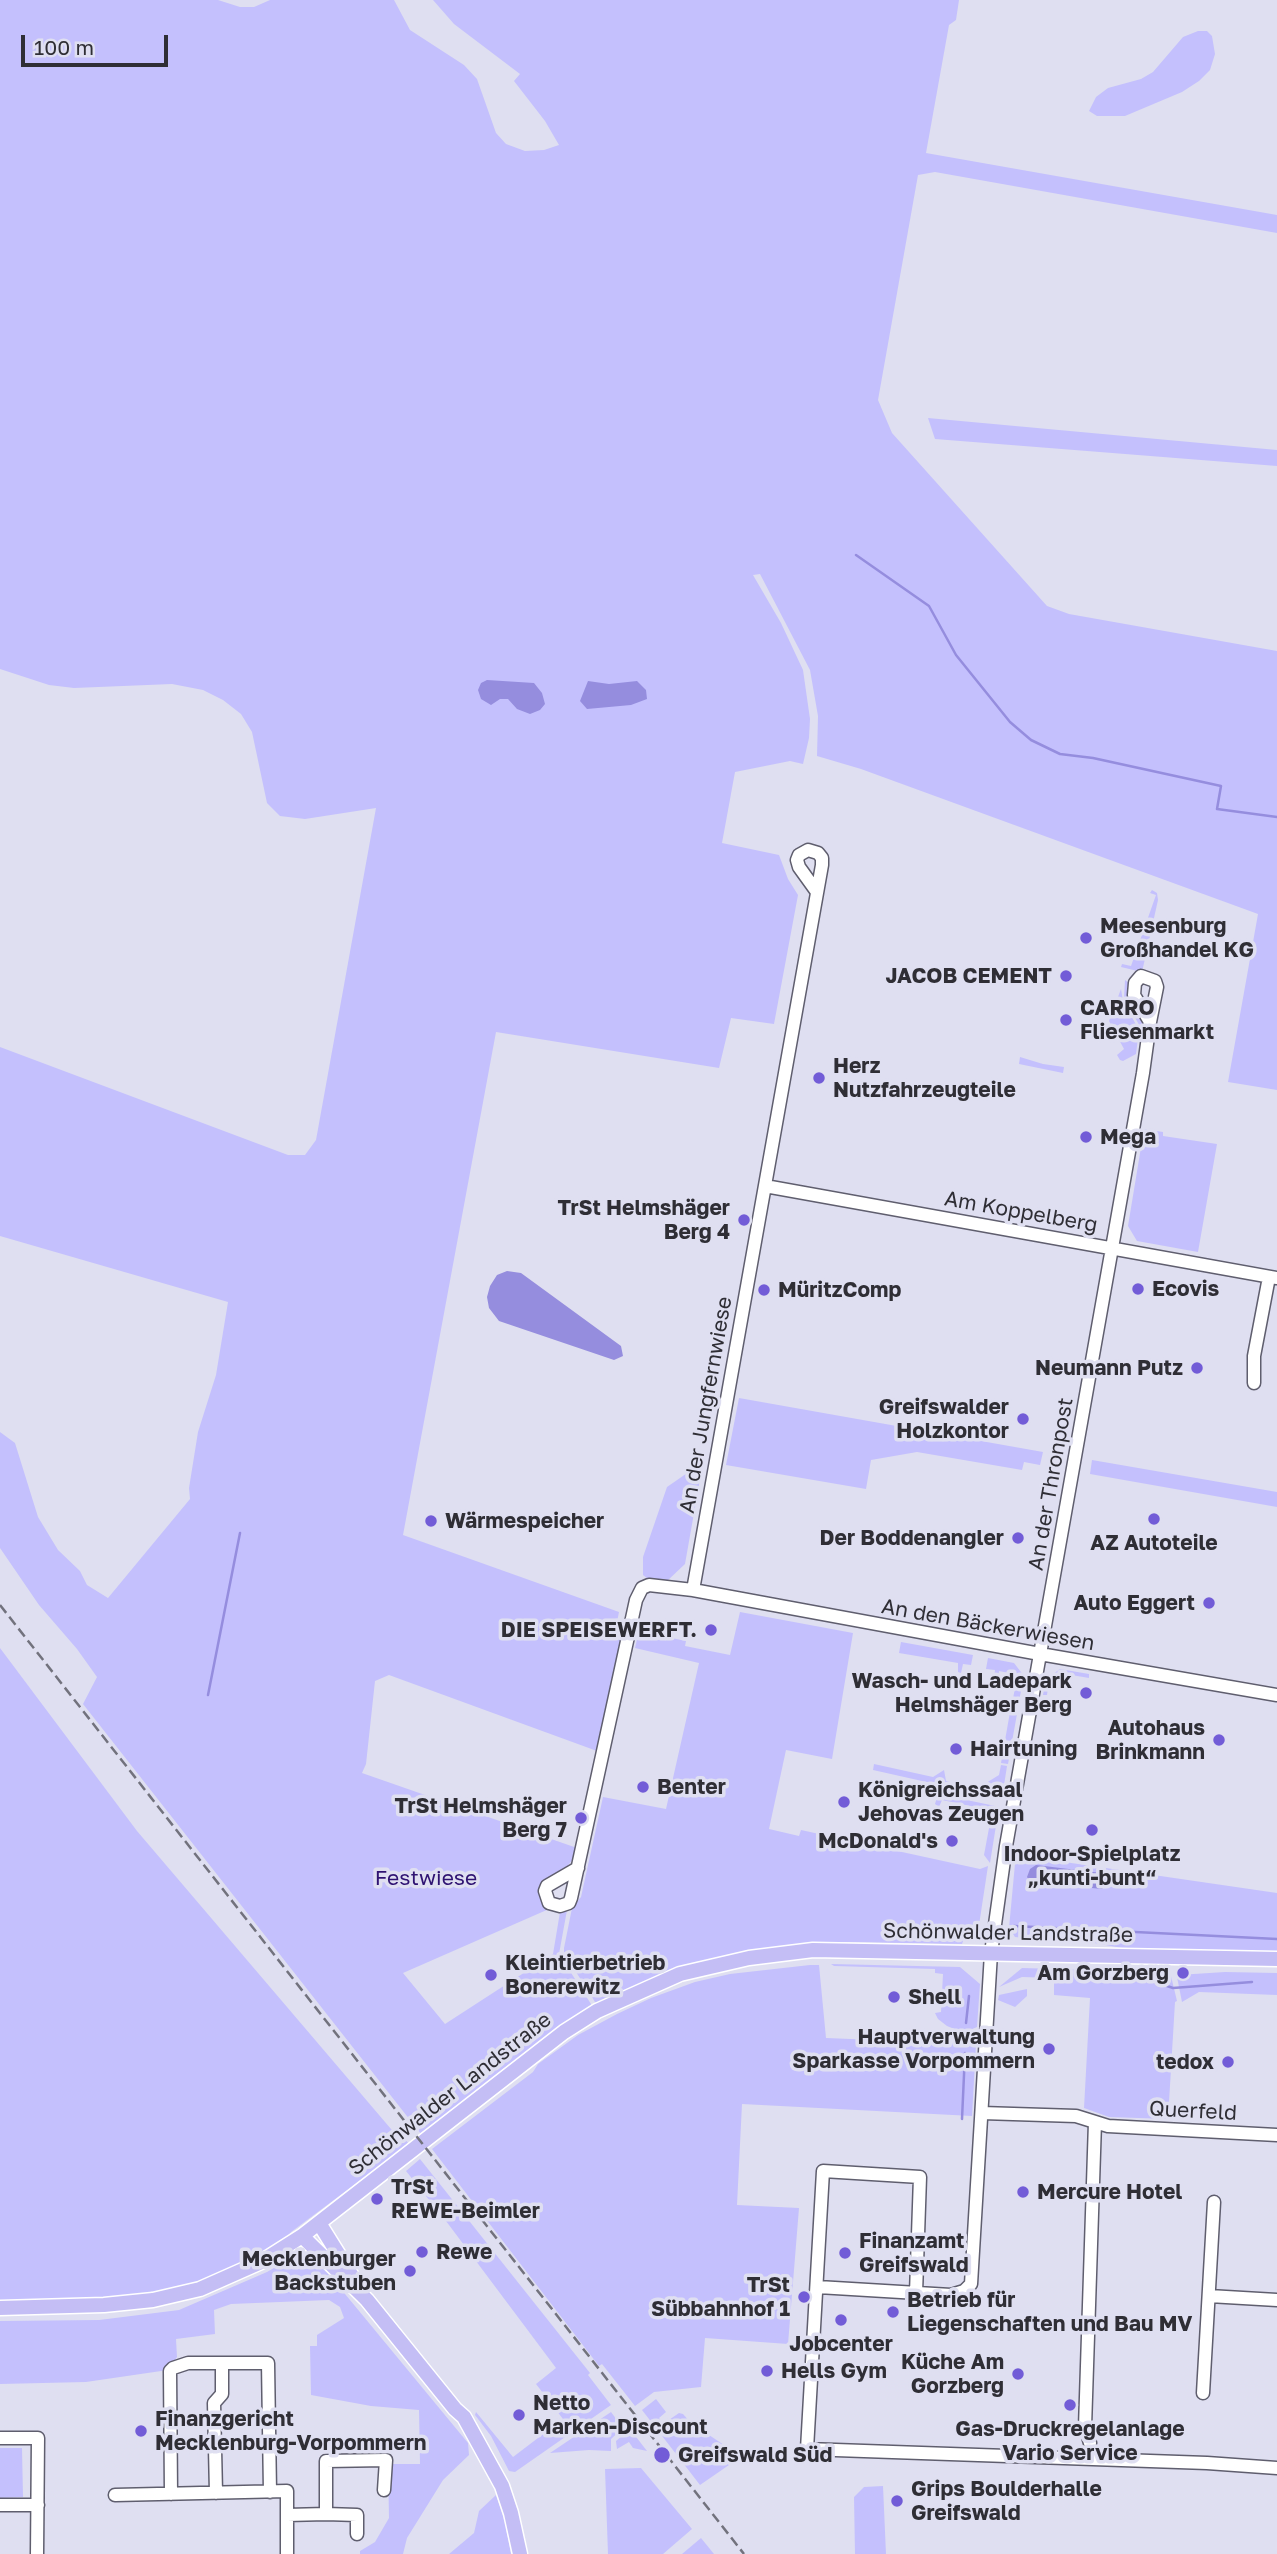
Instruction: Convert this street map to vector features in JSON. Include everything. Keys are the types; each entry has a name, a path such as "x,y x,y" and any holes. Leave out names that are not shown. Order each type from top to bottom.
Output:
{"main road":[{"name":"Schönwalder Landstraße","path":"0,2308 113,2305 179,2295 224,2280 261,2262 302,2236 564,2032 597,2011 657,1983 713,1965 814,1950 1277,1959"},
{"path":"319,2223 367,2300"},
{"path":"302,2236 367,2300 464,2417 502,2486 520,2554"}],"street":[{"name":"An der Jungfernwiese","path":"693,1590 817,892"},
{"name":"An der Thronpost","path":"991,1953 1006,1846 1136,1116 1150,1022"},
{"name":"Am Koppelberg","path":"765,1186 1273,1278 1254,1356 1254,1383"},
{"path":"578,1868 639,1594 642,1588 656,1584 693,1590"},
{"name":"An den Bäckerwiesen","path":"693,1590 1277,1695"},
{"path":"818,2287 951,2295 964,2291 971,2284 991,1953"},
{"name":"Querfeld","path":"982,2113 1076,2116 1101,2124 1277,2135"},
{"path":"1090,2443 1085,2427 1101,2124"},
{"path":"916,2292 920,2177 823,2171 807,2449 1194,2462 1277,2468"},
{"path":"1203,2393 1214,2202"},
{"path":"1209,2296 1277,2300"},
{"path":"171,2494 170,2371 188,2364 268,2363 270,2492"},
{"path":"216,2493 214,2403 222,2394 222,2364"},
{"path":"0,2438 38,2438 37,2554"},
{"path":"326,2514 326,2461 386,2460 384,2490"},
{"path":"115,2495 287,2491 287,2554"},
{"path":"0,2505 38,2505"},
{"path":"287,2515 357,2515 357,2535"}],"green space":[{"name":"Festwiese","path":"0,0 218,0 240,7 254,7 270,0 394,0 410,30 464,65 477,79 496,133 506,144 525,151 544,150 559,145 545,121 514,81 520,74 454,24 433,0 959,0 956,20 949,25 926,153 1277,215 1277,233 935,172 918,175 878,400 892,433 1047,606 1069,614 1277,651 1277,1090 1228,1082 1258,914 861,769 817,756 818,716 810,670 760,574 753,575 781,623 803,670 810,719 809,738 803,764 790,761 735,772 722,843 779,855 788,879 798,895 774,1024 731,1018 719,1068 496,1032 403,1535 619,1612 616,1627 622,1632 597,1751 389,1675 375,1681 366,1764 362,1773 577,1848 566,1868 543,1881 541,1886 549,1909 403,1973 445,2024 553,1954 560,1912 567,1910 559,1954 591,2004 591,2009 524,2054 421,2134 83,1704 97,1677 39,1605 0,1548 0,1432 15,1443 38,1517 58,1550 80,1571 87,1585 108,1598 190,1499 189,1488 198,1432 216,1375 228,1302 0,1236 0,1047 288,1155 305,1155 316,1140 376,808 305,819 280,816 267,803 252,732 241,714 223,700 203,690 172,684 74,688 49,685 0,669"},
{"path":"1198,31 1207,31 1212,36 1215,54 1210,70 1199,81 1182,92 1125,116 1097,116 1089,111 1096,97 1108,88 1141,79 1153,72 1183,37"},
{"path":"928,418 1277,450 1277,466 935,439"},
{"path":"1152,890 1157,893 1158,900 1142,972 1121,967 1122,964 1131,966 1156,895 1150,893"},
{"path":"1125,980 1129,983 1129,1000 1146,1025 1144,1047 1140,1049 1142,1030 1124,998"},
{"path":"1121,989 1123,1001 1139,1030 1136,1054 1123,1061 1117,1055 1124,1049 1109,1021"},
{"path":"1020,1057 1064,1067 1063,1073 1019,1064"},
{"path":"1144,1129 1163,1132 1163,1136 1217,1144 1198,1252 1137,1241 1128,1226"},
{"path":"739,1398 1043,1452 1040,1465 1024,1462 1022,1470 917,1452 871,1460 866,1489 726,1465"},
{"path":"1092,1460 1277,1492 1277,1507 1090,1474"},
{"path":"693,1469 700,1470 700,1479 685,1564 666,1582 648,1579 643,1575 643,1557 667,1487"},
{"path":"740,1612 853,1633 832,1759 786,1750 769,1829 799,1836 801,1830 980,1869 988,1866 979,1925 966,1933 962,1944 845,1942 791,1947 599,2005 564,1953 564,1948 572,1908 581,1897 603,1797 666,1809 699,1663 635,1648 639,1631 686,1641 685,1646 730,1655"},
{"path":"901,1642 973,1655 971,1665 963,1664 961,1673 958,1672 958,1663 899,1653"},
{"path":"0,1648 137,1831 391,2129 400,2133 409,2144 291,2232 283,2242 262,2255 195,2285 107,2300 0,2302"},
{"path":"988,1658 1014,1663 1024,1676 1017,1711 1011,1710 1016,1682 1009,1673 999,1671 998,1679 994,1679 995,1670 986,1669"},
{"path":"1060,1669 1089,1674 1089,1678 1060,1673 1049,1680 1047,1695 1043,1695 1046,1679"},
{"path":"1010,1712 1017,1714 1008,1764 1001,1763"},
{"path":"874,1764 933,1777 944,1770 946,1781 972,1787 971,1792 873,1770"},
{"path":"1001,1765 1007,1766 1002,1798 973,1792 974,1787 978,1788 999,1775"},
{"path":"938,1794 1000,1807 999,1812 942,1800 939,1807 935,1804"},
{"path":"992,1812 998,1813 990,1863 984,1855"},
{"path":"1037,1858 1277,1893 1277,1954 1122,1948 1089,1942 1088,1939 1065,1938 1065,1935 1032,1939 1015,1937 1009,1928 1015,1864"},
{"path":"831,1964 960,1967 980,1984 977,2027 968,2031 957,2030 938,2019 935,2013 941,2012 943,1974 935,1973 935,1969"},
{"path":"819,1965 826,2038 976,2044 972,2116 742,2104 737,2205 799,2208 788,2344 705,2338 701,2387 654,2392 635,2406 602,2364 599,2366 432,2149 533,2072 538,2064 578,2035 617,2014 695,1982 730,1974"},
{"path":"1022,1968 1131,1971 1171,1976 1177,2001 1168,2119 1109,2117 1084,2108 1090,1998 1054,1995 1054,1978 1022,1977 999,1987"},
{"path":"1277,1973 1277,1995 1199,1992 1182,2002 1178,1975"},
{"path":"1027,1989 1027,1996 1015,2007 998,2000 999,1995"},
{"path":"420,2159 590,2373 588,2375 611,2405 515,2472 509,2471 491,2436 475,2415 476,2412 513,2457 563,2419 536,2384 556,2368 406,2171"},
{"path":"296,2255 313,2258 331,2277 468,2443 469,2455 443,2480 407,2538 403,2554 360,2554 360,2551 375,2542 389,2518 388,2464 420,2464 419,2410 371,2406 311,2395 310,2346 317,2346 317,2335 344,2318 340,2307 329,2300 231,2304 214,2310 215,2334 176,2339 177,2357 168,2370 86,2382 0,2384 0,2321 99,2320 179,2310 267,2272"},
{"path":"656,2399 666,2412 659,2418 663,2424 679,2413 683,2414 691,2423 724,2445 729,2465 700,2485 642,2410"},
{"path":"611,2412 623,2428 611,2439 611,2451 550,2453"},
{"path":"630,2429 647,2451 633,2448 629,2442 617,2449 616,2441"},
{"path":"0,2448 22,2448 23,2497 0,2498"},
{"path":"641,2468 692,2529 663,2554 608,2554 605,2469"},
{"path":"883,2486 886,2554 855,2554 854,2497 864,2487"},
{"path":"496,2495 511,2554 449,2554 474,2533 479,2511"},
{"path":"701,2538 714,2554 682,2554"}],"shaded area":[{"path":"487,680 534,683 542,693 545,704 540,710 530,714 517,709 508,699 500,699 491,705 481,699 478,690 481,683"},
{"path":"588,681 609,684 637,681 646,690 647,699 631,705 587,709 580,701"},
{"path":"507,1271 521,1273 621,1346 623,1356 614,1360 499,1321 489,1308 487,1297 497,1275"},
{"path":"1036,1865 1101,1873 1108,1876 1107,1884 1102,1889 1030,1882 1027,1877 1030,1869"}],"waterway":[{"path":"856,555 929,606 956,655 1010,722 1031,740 1060,754 1093,758 1221,786 1217,809 1277,817"},
{"path":"208,1695 240,1533"},
{"path":"1014,1926 1277,1939"},
{"path":"1090,1976 1155,1982 1173,1988 1252,1982"},
{"path":"966,2023 969,1996"},
{"path":"962,2119 965,2053"}],"railway":[{"path":"0,1605 744,2554"}],"place":[{"name":"Meesenburg Großhandel KG","path":"1086,938"},
{"name":"JACOB CEMENT","path":"1066,976"},
{"name":"CARRO Fliesenmarkt","path":"1066,1020"},
{"name":"Herz Nutzfahrzeugteile","path":"819,1078"},
{"name":"Mega","path":"1086,1137"},
{"name":"TrSt Helmshäger Berg 4","path":"744,1220"},
{"name":"Ecovis","path":"1138,1289"},
{"name":"MüritzComp","path":"764,1290"},
{"name":"Neumann Putz","path":"1197,1368"},
{"name":"Greifswalder Holzkontor","path":"1023,1419"},
{"name":"AZ Autoteile","path":"1154,1519"},
{"name":"Wärmespeicher","path":"431,1521"},
{"name":"Der Boddenangler","path":"1018,1538"},
{"name":"Auto Eggert","path":"1209,1603"},
{"name":"DIE SPEISEWERFT.","path":"711,1630"},
{"name":"Wasch- und Ladepark Helmshäger Berg","path":"1086,1693"},
{"name":"Autohaus Brinkmann","path":"1219,1740"},
{"name":"Hairtuning","path":"956,1749"},
{"name":"Benter","path":"643,1787"},
{"name":"Königreichssaal Jehovas Zeugen","path":"844,1802"},
{"name":"TrSt Helmshäger Berg 7","path":"581,1818"},
{"name":"Indoor-Spielplatz „kunti-bunt“","path":"1092,1830"},
{"name":"McDonald's","path":"952,1841"},
{"name":"Am Gorzberg","path":"1183,1973"},
{"name":"Kleintierbetrieb Bonerewitz","path":"491,1975"},
{"name":"Shell","path":"894,1997"},
{"name":"Hauptverwaltung Sparkasse Vorpommern","path":"1049,2049"},
{"name":"tedox","path":"1228,2062"},
{"name":"Mercure Hotel","path":"1023,2192"},
{"name":"TrSt REWE-Beimler","path":"377,2199"},
{"name":"Rewe","path":"422,2252"},
{"name":"Finanzamt Greifswald","path":"845,2253"},
{"name":"Mecklenburger Backstuben","path":"410,2271"},
{"name":"TrSt Sübbahnhof 1","path":"804,2297"},
{"name":"Betrieb für Liegenschaften und Bau MV","path":"893,2312"},
{"name":"Jobcenter","path":"841,2320"},
{"name":"Hells Gym","path":"767,2371"},
{"name":"Küche Am Gorzberg","path":"1018,2374"},
{"name":"Gas-Druckregelanlage Vario Service","path":"1070,2405"},
{"name":"Netto Marken-Discount","path":"519,2415"},
{"name":"Finanzgericht Mecklenburg-Vorpommern","path":"141,2431"},
{"name":"Greifswald Süd","path":"662,2455"},
{"name":"Grips Boulderhalle Greifswald","path":"897,2501"}]}
